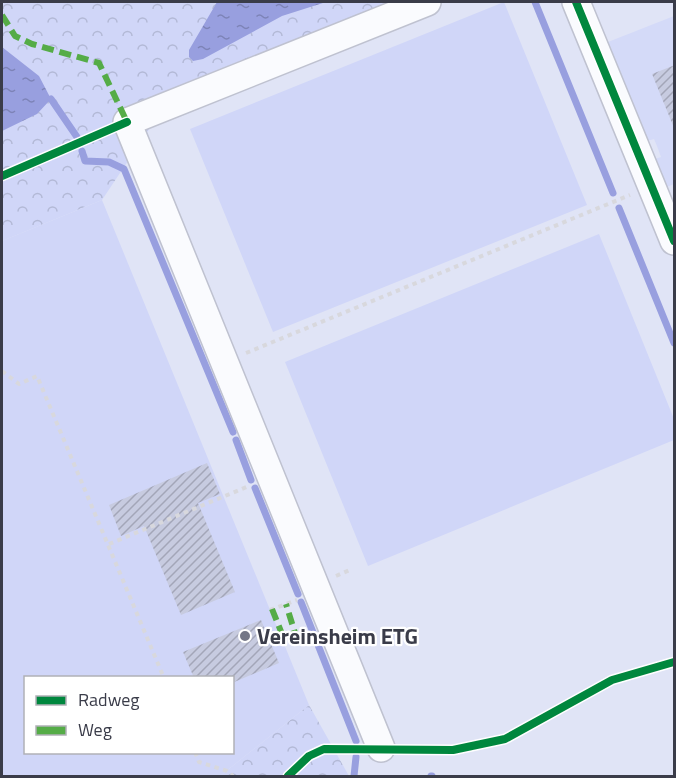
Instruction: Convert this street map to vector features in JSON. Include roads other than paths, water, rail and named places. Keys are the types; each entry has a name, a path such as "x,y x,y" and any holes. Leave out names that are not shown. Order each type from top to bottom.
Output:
{"street":[{"path":"381,748 127,122 427,2"},
{"path":"576,2 675,241"}],"water":[{"path":"217,2 326,2 282,16 203,59 193,61 189,57 189,50"},
{"path":"2,47 39,76 51,99 37,114 2,131"}],"waterway":[{"path":"535,2 613,193"},
{"path":"51,99 77,137"},
{"path":"82,151 85,161 109,162 124,169 233,432"},
{"path":"619,208 674,343"},
{"path":"236,440 251,480"},
{"path":"255,488 298,594"},
{"path":"301,602 356,741"},
{"path":"354,776 356,757"}],"place":[{"name":"Vereinsheim ETG","path":"245,636"}]}
